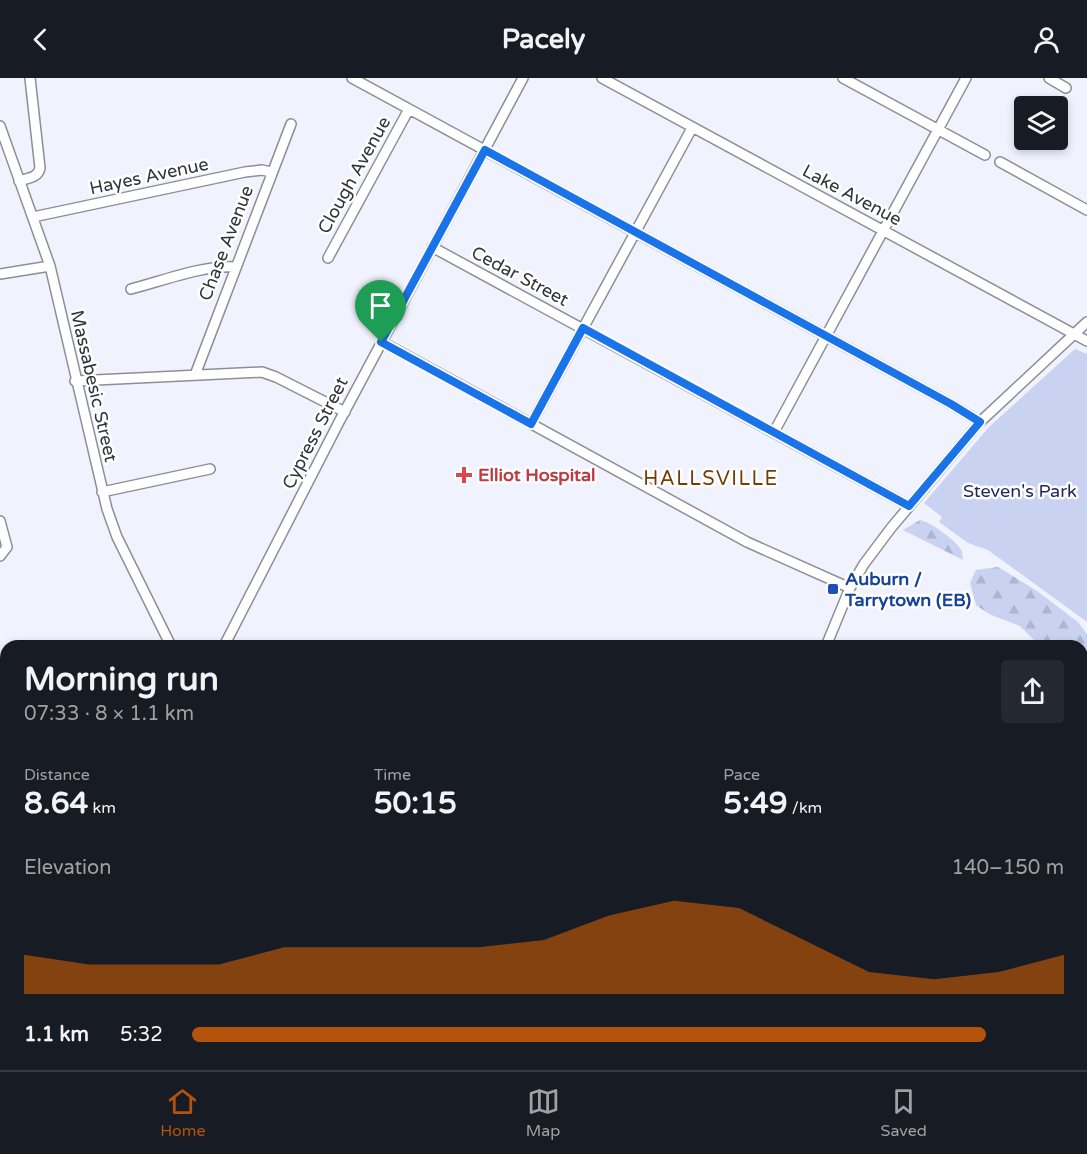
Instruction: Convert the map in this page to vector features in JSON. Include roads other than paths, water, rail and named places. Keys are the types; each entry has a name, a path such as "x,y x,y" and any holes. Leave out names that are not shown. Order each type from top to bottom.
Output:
{"street":[{"path":"20,181 35,176 40,168 30,78"},
{"path":"352,78 962,410 980,422"},
{"name":"Cypress Street","path":"227,640 381,342 523,78"},
{"name":"Lake Avenue","path":"602,78 1087,341"},
{"path":"843,78 985,155"},
{"path":"774,432 966,78"},
{"path":"1049,78 1066,88"},
{"name":"Clough Avenue","path":"328,258 410,109"},
{"name":"Chase Avenue","path":"195,375 234,267 291,124"},
{"name":"Massabesic Street","path":"0,126 50,266 102,492 117,537 168,640"},
{"path":"531,424 692,128"},
{"path":"1000,162 1087,210"},
{"name":"Hayes Avenue","path":"33,217 254,170 271,172"},
{"name":"Cedar Street","path":"432,247 909,506"},
{"path":"0,274 50,266"},
{"path":"131,289 223,266 234,267"},
{"path":"828,640 850,588 877,546 909,506 980,422 1075,336 1087,322"},
{"path":"381,342 747,542 850,588"},
{"path":"75,381 255,372 268,374 345,412"},
{"path":"102,492 210,469"},
{"path":"0,521 7,547 0,556"}],"place":[{"name":"Elliot Hospital","path":"464,475"},
{"name":"Auburn / Tarrytown (EB)","path":"833,589"}],"district":[{"name":"HALLSVILLE","path":"711,478"}],"park label":[{"name":"Steven's Park","path":"1020,491"}]}
